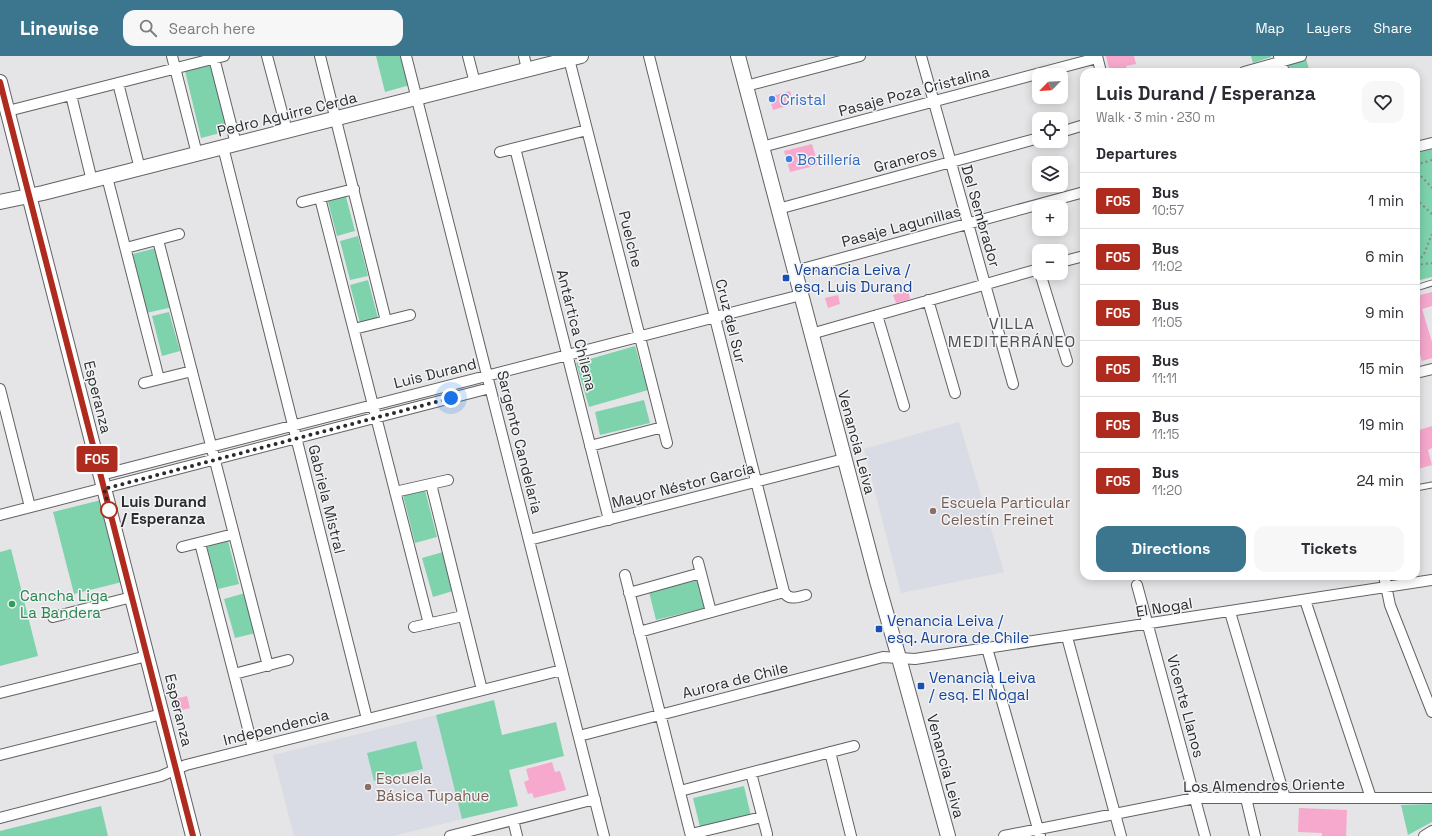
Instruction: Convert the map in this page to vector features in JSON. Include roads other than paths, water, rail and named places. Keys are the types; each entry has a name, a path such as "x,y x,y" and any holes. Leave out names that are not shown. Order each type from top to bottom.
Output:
{"street":[{"path":"172,56 197,154"},
{"path":"267,56 287,131"},
{"path":"320,56 386,321"},
{"name":"Sargento Candelaria","path":"406,56 604,836"},
{"path":"468,56 475,83"},
{"path":"524,56 527,70"},
{"name":"Cruz del Sur","path":"649,56 784,592"},
{"name":"Venancia Leiva","path":"738,56 844,459 948,836"},
{"path":"746,86 860,56"},
{"name":"Del Sembrador","path":"921,56 1013,384"},
{"path":"1255,68 1280,59 1301,56"},
{"path":"8,111 219,57"},
{"name":"Gabriela Mistral","path":"219,57 229,146 296,439 367,719"},
{"path":"1097,57 1100,68"},
{"name":"Pasaje Poza Cristalina","path":"762,147 1097,57"},
{"name":"Pedro Aguirre Cerda","path":"0,202 30,197 527,70 568,58"},
{"name":"Puelche","path":"568,58 667,443"},
{"name":"Esperanza","path":"0,82 193,836"},
{"path":"118,83 140,169"},
{"path":"71,95 92,181"},
{"path":"1068,130 1080,126"},
{"path":"500,152 587,130"},
{"name":"Graneros","path":"778,209 1032,140"},
{"path":"1420,147 1432,143"},
{"name":"Antártica Chilena","path":"515,148 609,520"},
{"path":"107,177 160,379"},
{"path":"302,202 354,189"},
{"name":"Pasaje Lagunillas","path":"795,271 1080,193"},
{"path":"320,198 429,624"},
{"path":"126,248 179,234"},
{"path":"158,240 268,666"},
{"path":"1068,260 1080,257"},
{"path":"811,334 1032,271"},
{"path":"1042,280 1067,361"},
{"name":"Luis Durand","path":"102,482 212,446 801,295"},
{"path":"928,300 955,393"},
{"path":"354,329 410,315"},
{"path":"877,315 904,406"},
{"path":"1420,371 1432,369"},
{"path":"144,383 192,371"},
{"name":"Luis Durand","path":"102,482 215,460 490,388"},
{"path":"0,389 30,507"},
{"path":"590,446 663,427"},
{"name":"Mayor Néstor García","path":"529,540 844,459"},
{"path":"395,492 448,480"},
{"path":"0,515 30,507 102,482"},
{"path":"432,484 482,690"},
{"path":"182,547 234,534"},
{"path":"200,543 254,748"},
{"path":"698,562 710,612"},
{"path":"629,593 701,573"},
{"path":"625,575 691,835 762,816"},
{"path":"1385,580 1390,605 1432,712"},
{"name":"El Nogal","path":"899,658 915,659 1067,637 1432,580"},
{"name":"Vicente Llanos","path":"1137,585 1205,836"},
{"path":"639,632 784,592 786,595 794,598 806,595"},
{"path":"53,617 132,597"},
{"path":"1305,600 1371,798"},
{"path":"1230,612 1285,798"},
{"path":"414,627 464,616"},
{"path":"1067,637 1121,836"},
{"path":"987,648 1039,832"},
{"path":"0,693 147,656"},
{"name":"Aurora de Chile","path":"579,736 883,657 899,658"},
{"path":"234,674 288,660"},
{"name":"Independencia","path":"0,818 162,776 186,765 562,670"},
{"path":"0,755 162,714"},
{"path":"680,791 854,746"},
{"path":"830,752 851,836"},
{"path":"751,773 766,834"},
{"name":"Los Almendros Oriente","path":"1004,836 1039,832 1115,814 1195,798 1432,798"},
{"path":"1246,798 1255,836"},
{"path":"450,836 595,799"},
{"path":"513,820 517,836"},
{"path":"1424,836 1432,832"}],"lane":[{"path":"1420,287 1432,283"},
{"path":"1420,487 1432,485"}],"place":[{"name":"Cristal","path":"772,99"},
{"name":"Botillería","path":"789,159"},
{"name":"Venancia Leiva / esq. Luis Durand","path":"786,278"},
{"name":"Luis Durand / Esperanza","path":"109,510"},
{"name":"Escuela Particular Celestín Freinet","path":"933,511"},
{"name":"Cancha Liga La Bandera","path":"12,604"},
{"name":"Venancia Leiva / esq. Aurora de Chile","path":"879,629"},
{"name":"Venancia Leiva / esq. El Nogal","path":"921,686"},
{"name":"Escuela Básica Tupahue","path":"368,787"}],"district":[{"name":"VILLA MEDITERRÁNEO","path":"1012,332"}]}
